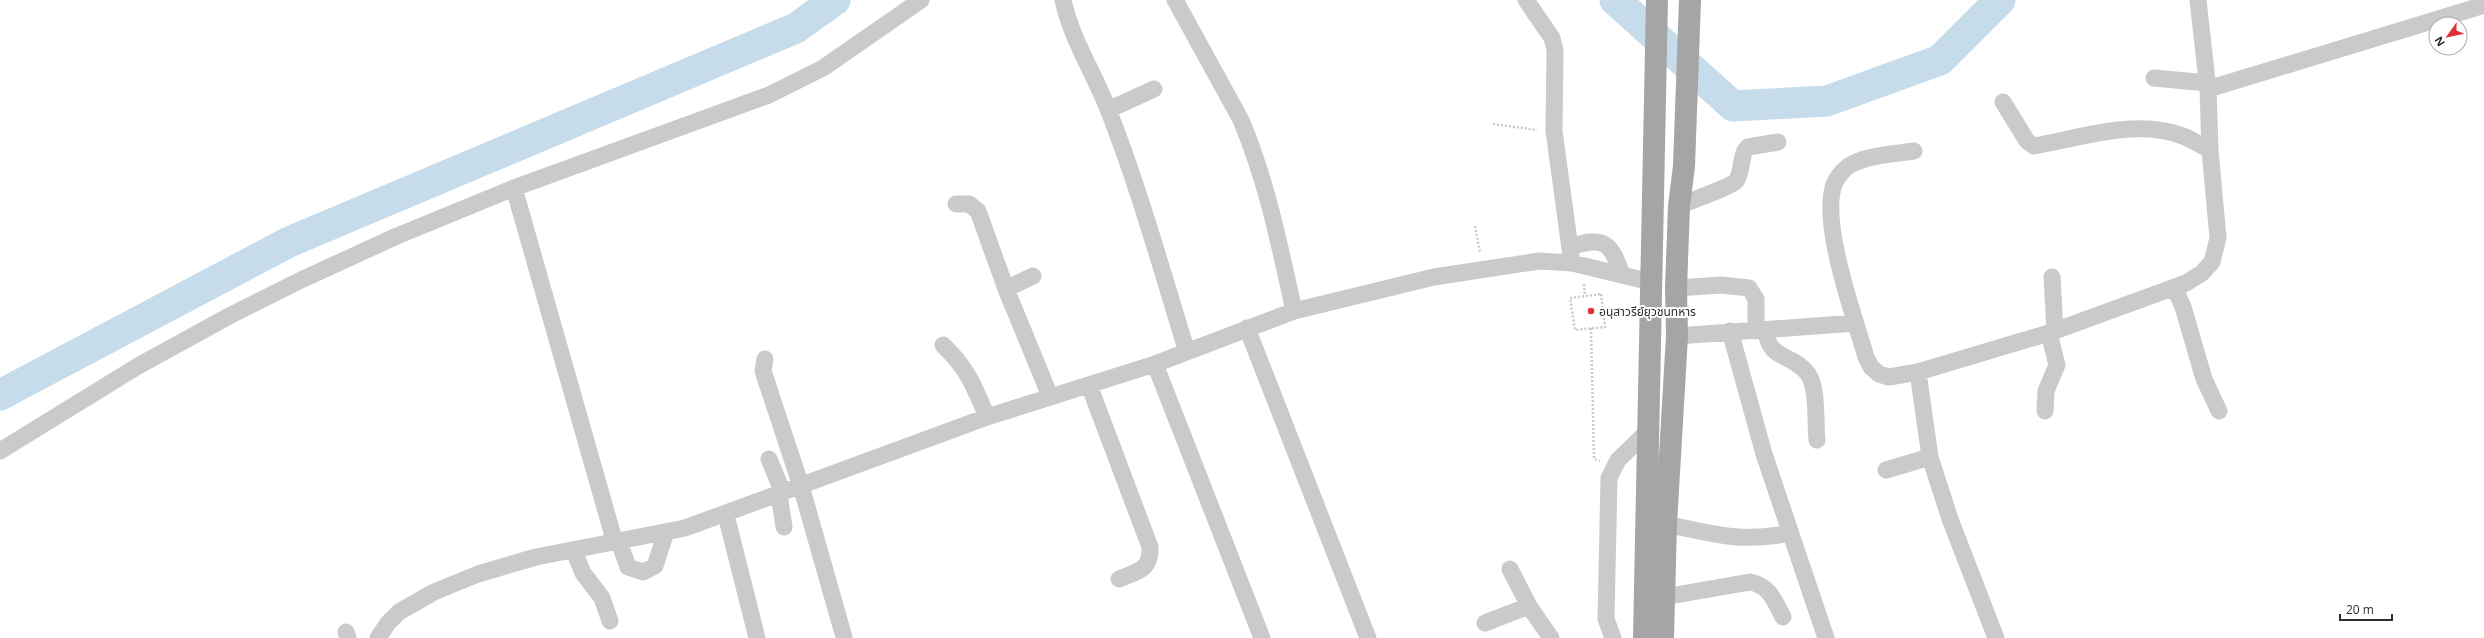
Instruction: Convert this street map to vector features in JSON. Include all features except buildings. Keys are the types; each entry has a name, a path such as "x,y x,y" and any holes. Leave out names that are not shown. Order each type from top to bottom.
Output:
{"main road":[{"path":"1644,638 1657,0"},
{"path":"1663,638 1666,524 1678,336 1676,288 1679,206 1684,166 1690,0"}],"street":[{"path":"0,451 138,366 231,315 397,236 514,188 769,95 823,68 921,0"},
{"path":"1063,0 1067,17 1108,110 1152,238 1187,352"},
{"path":"1175,0 1241,120 1250,141 1275,226 1294,311"},
{"path":"1526,0 1552,38 1555,50 1554,131 1571,255"},
{"path":"1914,151 1866,159 1851,164 1841,173 1833,187 1832,216 1834,242 1866,357 1871,367 1879,374 1889,377 1918,372 2052,331 2175,289 2202,273 2212,262 2216,250 2218,223 2210,150 2207,86 2198,0"},
{"path":"2154,78 2207,86 2484,5"},
{"path":"1108,110 1154,89"},
{"path":"2003,102 2027,141 2034,146 2132,127 2156,129 2180,134 2210,150"},
{"path":"1679,206 1732,185 1742,168 1746,149 1778,142"},
{"path":"514,188 617,543 628,567 643,572 655,566 666,532"},
{"path":"956,204 969,204 978,211 1006,289 1050,396"},
{"path":"378,638 388,623 399,612 434,592 478,574 536,557 617,543 685,528 987,417 1155,364 1294,311 1434,277 1571,255 1595,240 1603,242 1615,256 1622,275"},
{"path":"1571,255 1622,275 1651,282"},
{"path":"1006,289 1033,276"},
{"path":"2045,411 2046,391 2057,365 2052,331 2052,277"},
{"path":"1676,288 1722,285 1749,288 1756,299 1761,330 1770,347 1796,363 1807,373 1813,385 1816,440"},
{"path":"2175,289 2183,307 2204,379 2219,410"},
{"path":"1678,336 1856,323"},
{"path":"1247,328 1368,638"},
{"path":"1730,332 1764,454 1826,638"},
{"path":"943,345 961,362 970,376 987,417"},
{"path":"765,359 763,371 801,486 844,637"},
{"path":"1155,364 1262,638"},
{"path":"1918,372 1930,457 1950,519 1996,638"},
{"path":"1089,384 1150,547 1151,559 1148,565 1119,579"},
{"path":"1613,638 1606,619 1608,478 1618,460 1648,431"},
{"path":"1886,470 1930,457"},
{"path":"768,459 781,493 784,527"},
{"path":"726,514 757,638"},
{"path":"1666,524 1735,538 1763,539 1790,533"},
{"path":"574,551 582,573 602,598 610,621"},
{"path":"1510,569 1529,606 1551,638"},
{"path":"1664,597 1750,582 1761,584 1770,594 1783,616"},
{"path":"1485,623 1501,615 1529,606"}],"path":[{"path":"1493,124 1554,131"},
{"path":"1474,226 1484,269"},
{"path":"1601,294 1605,327 1591,328 1574,330 1570,298 1601,294"},
{"path":"1591,328 1594,459"}],"waterway":[{"path":"0,395 289,242 796,28 835,0"},
{"path":"1615,0 1733,106 1827,101 1940,60 2000,0"}],"place":[{"name":"อนุสาวรีย์ยุวชนทหาร","path":"1591,311"}]}
